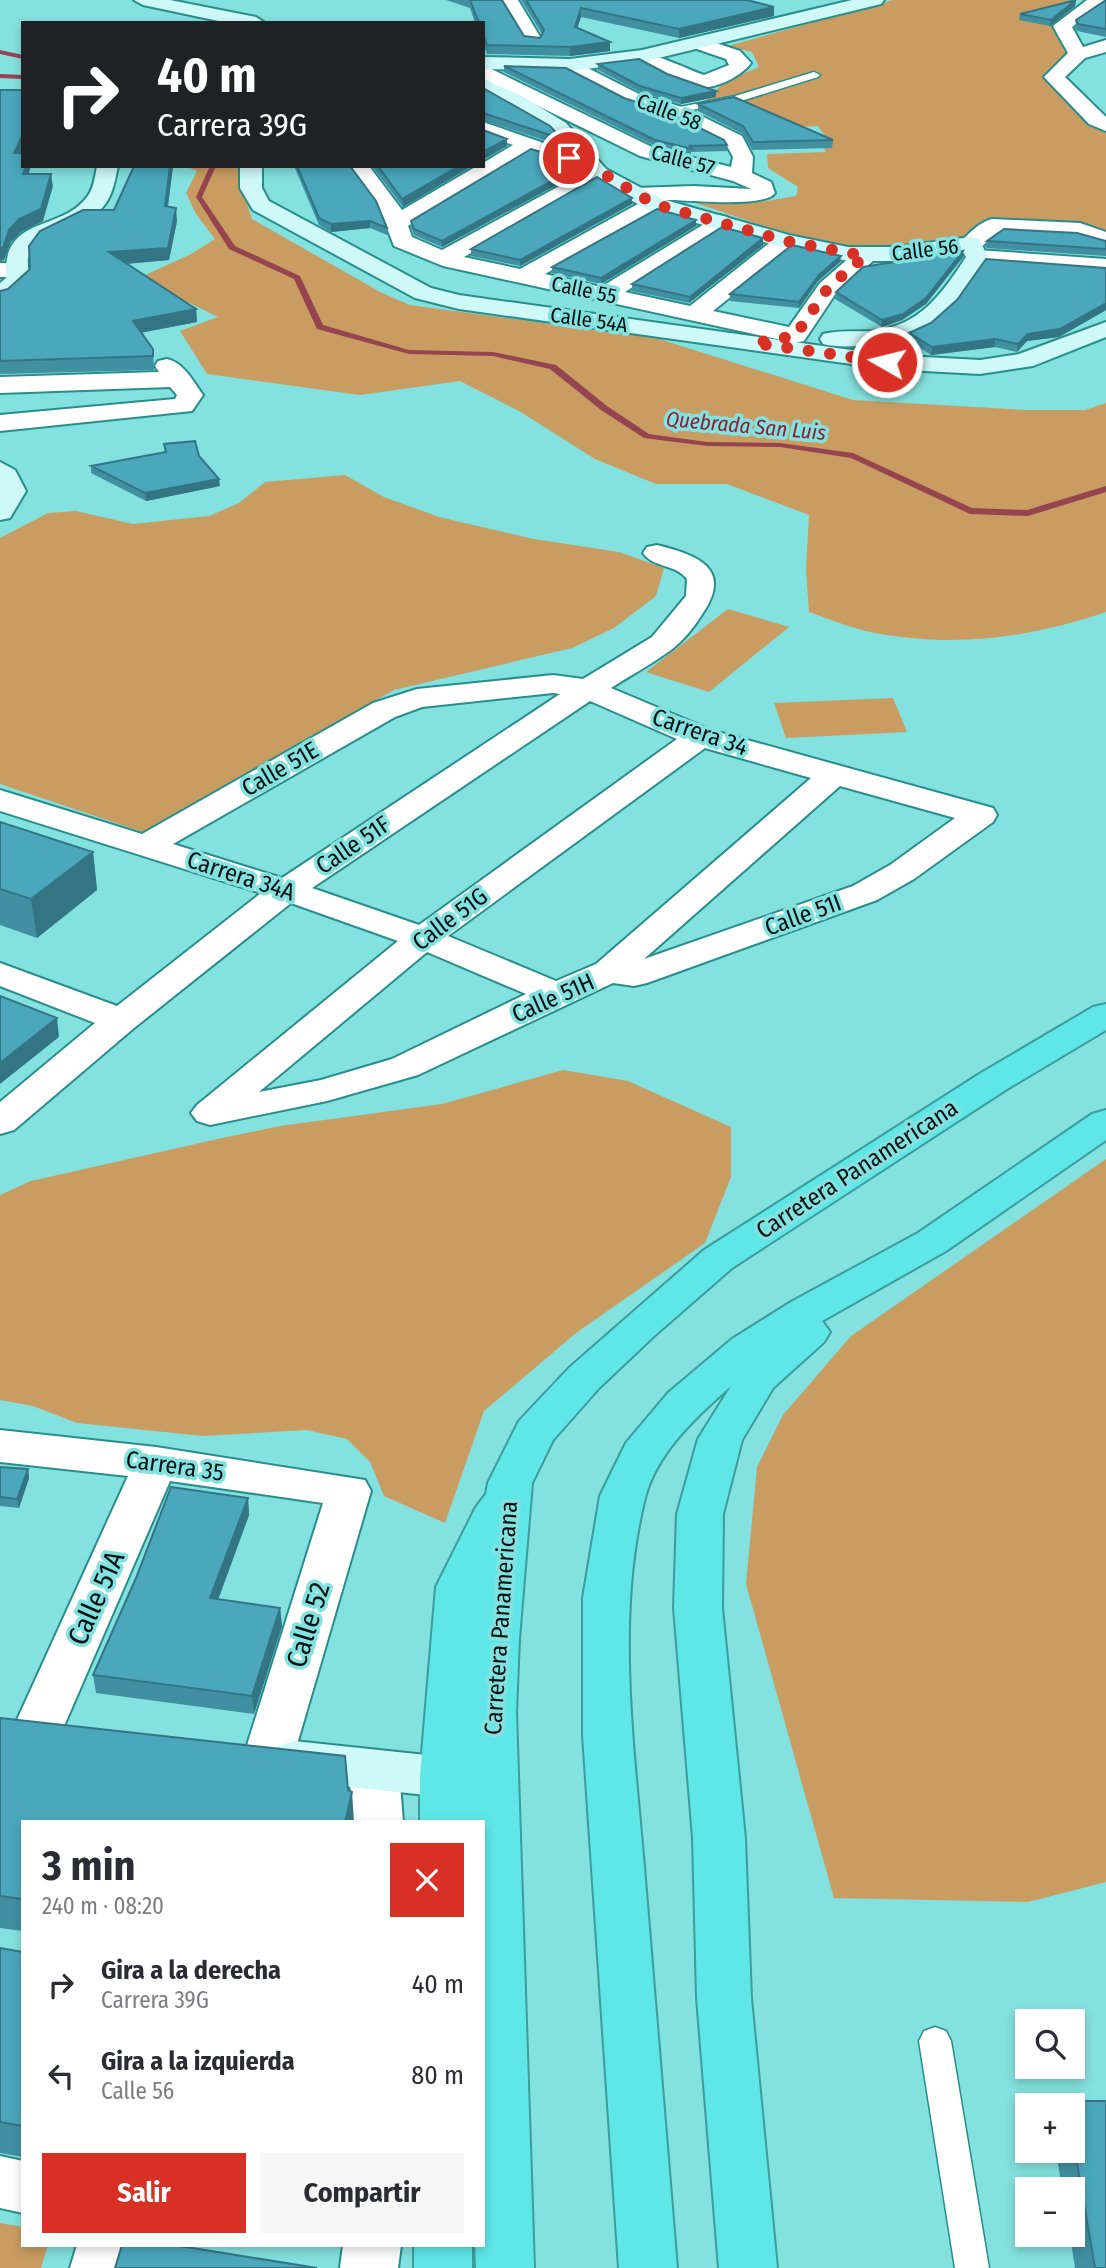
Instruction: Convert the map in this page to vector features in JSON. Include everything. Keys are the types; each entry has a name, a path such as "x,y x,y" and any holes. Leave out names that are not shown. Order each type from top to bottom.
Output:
{"highway":[{"name":"Carretera Panamericana","path":"505,2268 496,1984 492,1712 495,1639 510,1483 535,1432 584,1378 639,1326 718,1259 994,1081 1106,1014"},
{"path":"748,2268 725,2012 719,1838 698,1608 700,1514 720,1439 758,1378 800,1338 932,1242 1106,1122"},
{"path":"648,2268 608,1735 606,1598 623,1496 642,1454 683,1404 747,1349 806,1312 932,1242"},
{"path":"445,1799 459,1587 510,1483"},
{"path":"443,2247 443,2268"}],"street":[{"path":"143,0 246,21"},
{"path":"509,0 533,40"},
{"path":"485,66 570,65 642,57 875,0"},
{"path":"1078,54 1062,26 1099,0"},
{"path":"582,119 684,111 705,82 736,69 741,63 733,55 701,44"},
{"path":"1100,115 1054,77 1078,54 1106,46"},
{"path":"642,57 663,68 705,82"},
{"name":"Calle 58","path":"570,65 632,98 684,111 735,140 743,157 741,176"},
{"name":"Calle 57","path":"485,67 648,152 741,176 763,187 764,193 735,196 694,192 645,199"},
{"path":"443,259 594,169 559,127 513,99 485,87"},
{"name":"Calle 56","path":"485,129 531,143 594,169 645,199 786,241 865,256 974,251 1106,267"},
{"path":"398,222 531,143"},
{"path":"9,279 23,246 32,237 87,210 97,200 107,168"},
{"name":"Calle 54A","path":"251,168 251,188 261,205 423,293 459,302 887,362 980,367 1024,361 1106,329"},
{"path":"364,174 391,171"},
{"name":"Calle 55","path":"364,174 398,222 397,230 402,241 443,259 795,336 860,339 899,333 920,326 961,283 974,251"},
{"path":"523,277 645,199"},
{"path":"605,294 719,222"},
{"path":"974,251 992,226 1080,230 1106,239"},
{"path":"696,313 786,241"},
{"path":"754,343 795,336 828,288 865,256"},
{"path":"0,385 174,372 190,395 183,406 0,424"},
{"name":"Calle 51F","path":"0,1122 121,1020 286,890 588,689 662,643 685,619 700,596 701,578 691,565 657,553"},
{"name":"Carrera 34","path":"417,698 553,684 588,689 700,737 981,815"},
{"name":"Calle 51E","path":"145,846 384,710 417,698"},
{"name":"Calle 51G","path":"210,1113 423,938 700,737"},
{"name":"Calle 51H","path":"210,1113 327,1090 405,1068 556,994 609,972 836,773"},
{"name":"Carrera 34A","path":"0,800 286,890 423,938 556,994"},
{"name":"Calle 51I","path":"609,972 634,975 865,893 902,872 981,815"},
{"path":"0,974 121,1020"},
{"name":"Carrera 35","path":"0,1446 156,1463 349,1491"},
{"name":"Calle 51A","path":"37,1733 156,1463"},
{"name":"Calle 52","path":"349,1491 247,1756 374,1770"},
{"path":"378,1820 374,1770 445,1799"},
{"path":"0,2182 21,2187"},
{"path":"99,2268 105,2247"}],"lane":[{"path":"684,111 737,99 814,75"},
{"path":"935,2041 972,2268"}],"shaded area":[{"path":"893,0 1076,0 1070,41 1056,79 1093,126 1106,133 1106,236 1018,226 987,236 883,253 839,246 767,227 675,196 760,202 796,196 798,187 768,168 767,154 826,152 822,145 828,140 818,126 758,129 745,110 705,101 726,81 759,67 752,52 728,46"},
{"path":"190,168 242,168 239,178 252,219 382,293 410,305 656,338 853,400 1026,410 1085,410 1106,403 1106,612 1048,628 992,638 934,640 867,631 809,612 806,569 809,515 727,484 656,484 595,459 519,411 460,381 360,395 207,374 180,331 218,317 139,278 191,254 215,239 196,214 186,193 197,171"},
{"path":"345,475 384,497 439,517 534,539 619,552 664,568 656,596 614,628 572,648 394,690 143,832 0,784 0,538 48,513 76,511 133,524 209,516 239,503 265,482"},
{"path":"728,609 789,627 709,692 646,672"},
{"path":"893,698 907,732 786,738 774,703"},
{"path":"563,1070 628,1081 731,1127 731,1177 705,1243 576,1333 484,1411 445,1523 384,1496 370,1462 347,1439 307,1430 203,1436 77,1423 33,1406 0,1400 0,1195 31,1181 222,1138 280,1126 442,1104"},
{"path":"1106,1159 1106,1882 1028,1902 834,1898 746,1584 757,1467 783,1415 851,1336"},
{"path":"0,2223 21,2227 21,2247 47,2247 41,2268 0,2268"}],"building":[{"path":"470,0 502,0 524,36 540,38 544,30 526,0 747,0 774,7 679,29 581,8 575,27 610,42 570,47 487,45 485,21 478,21"},
{"path":"1076,0 1051,20 1020,14"},
{"path":"1106,0 1106,29 1078,24 1076,20"},
{"path":"639,59 667,74 716,91 681,98 640,86 598,64"},
{"path":"504,66 566,68 624,98 670,113 724,140 727,145 690,146 692,149 655,140"},
{"path":"485,89 550,126 562,139 485,114"},
{"path":"0,90 21,90 21,138 14,153 21,153 21,168 25,168 23,174 51,174 41,209 19,219 9,230 3,248 0,248"},
{"path":"734,97 833,140 753,142 743,126 698,104"},
{"path":"485,131 507,139 485,151"},
{"path":"531,149 581,165 442,241 414,229 411,221"},
{"path":"133,168 170,168 165,206 176,208 168,248 109,252 196,309 133,321 153,349 153,356 0,361 0,291 8,289 30,269 29,246 40,231 83,210 114,210"},
{"path":"298,168 351,168 376,201 387,228 370,221 331,224 319,218"},
{"path":"379,168 456,168 402,199"},
{"path":"597,177 632,198 520,260 471,249"},
{"path":"657,209 696,220 601,278 552,267"},
{"path":"722,227 763,238 690,297 632,284"},
{"path":"1004,229 1077,233 1106,241 1106,249 987,241"},
{"path":"792,245 841,256 819,275 799,302 730,294"},
{"path":"963,251 926,298 903,314 882,320 836,292 863,267"},
{"path":"986,259 1106,268 1106,303 1060,329 1028,334 1018,344 995,339 932,347 909,333 931,323 957,300"},
{"path":"195,441 199,456 219,479 145,493 91,466 166,452 164,444"},
{"path":"0,822 93,852 31,899 0,889"},
{"path":"0,996 57,1018 0,1063"},
{"path":"0,1467 28,1469 17,1499 0,1497"},
{"path":"171,1487 248,1498 210,1598 280,1608 252,1696 93,1675 136,1578"},
{"path":"0,1718 345,1756 348,1790 352,1792 345,1820 21,1820 21,1899 0,1896"},
{"path":"0,1948 21,1952 21,2126 0,2122"},
{"path":"1085,2101 1106,2101 1106,2268 1095,2268 1085,2210 1085,2177 1079,2177 1077,2163 1085,2163"},
{"path":"121,2247 186,2247 317,2268 115,2268"}],"waterway":[{"name":"Quebrada San Luis","path":"0,52 21,57"},
{"path":"0,76 21,77"},
{"name":"Quebrada San Luis","path":"212,168 199,197 232,247 297,278 320,327 409,352 493,354 553,367 604,408 647,436 707,444 780,445 853,456 970,511 1028,513 1106,489"}],"route":[{"path":"569,158 589,165 654,204 786,241 865,256 828,288 795,336 754,343 887,362"}]}
